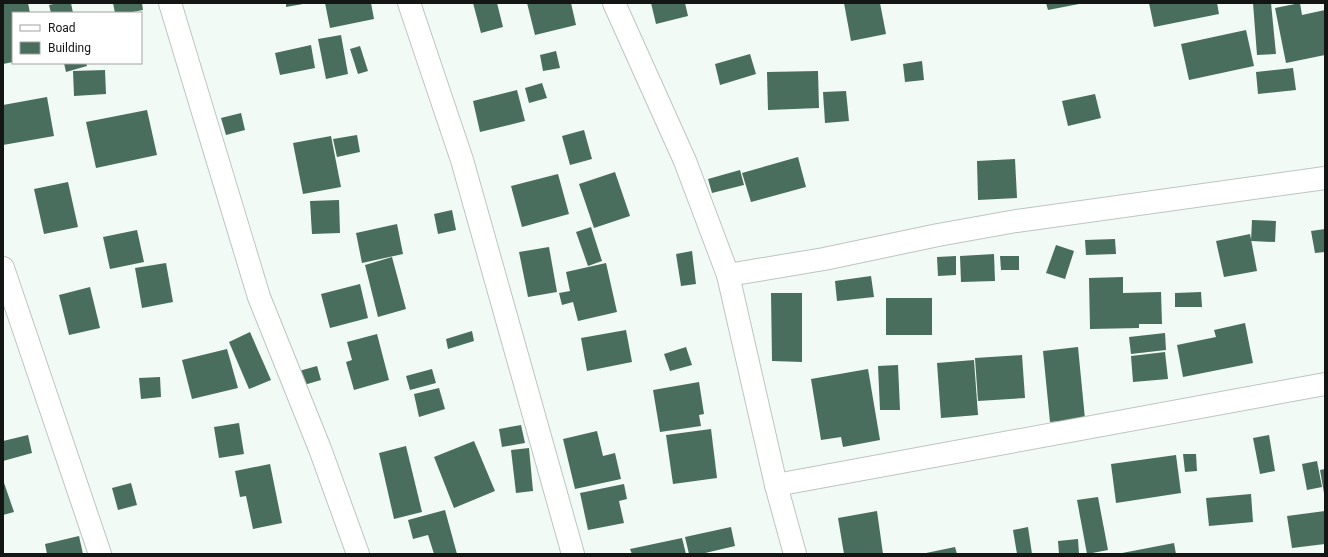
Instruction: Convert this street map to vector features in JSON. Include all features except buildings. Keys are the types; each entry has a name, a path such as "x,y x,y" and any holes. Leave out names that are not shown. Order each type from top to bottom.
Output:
{"street":[{"path":"170,3 258,297 320,449 358,554"},
{"path":"409,3 462,160 573,554"},
{"path":"614,3 684,161 728,275 776,485 795,554"},
{"path":"728,275 824,260 931,237 1016,221 1325,178"},
{"path":"3,268 100,554"},
{"path":"776,485 1325,384"}]}
